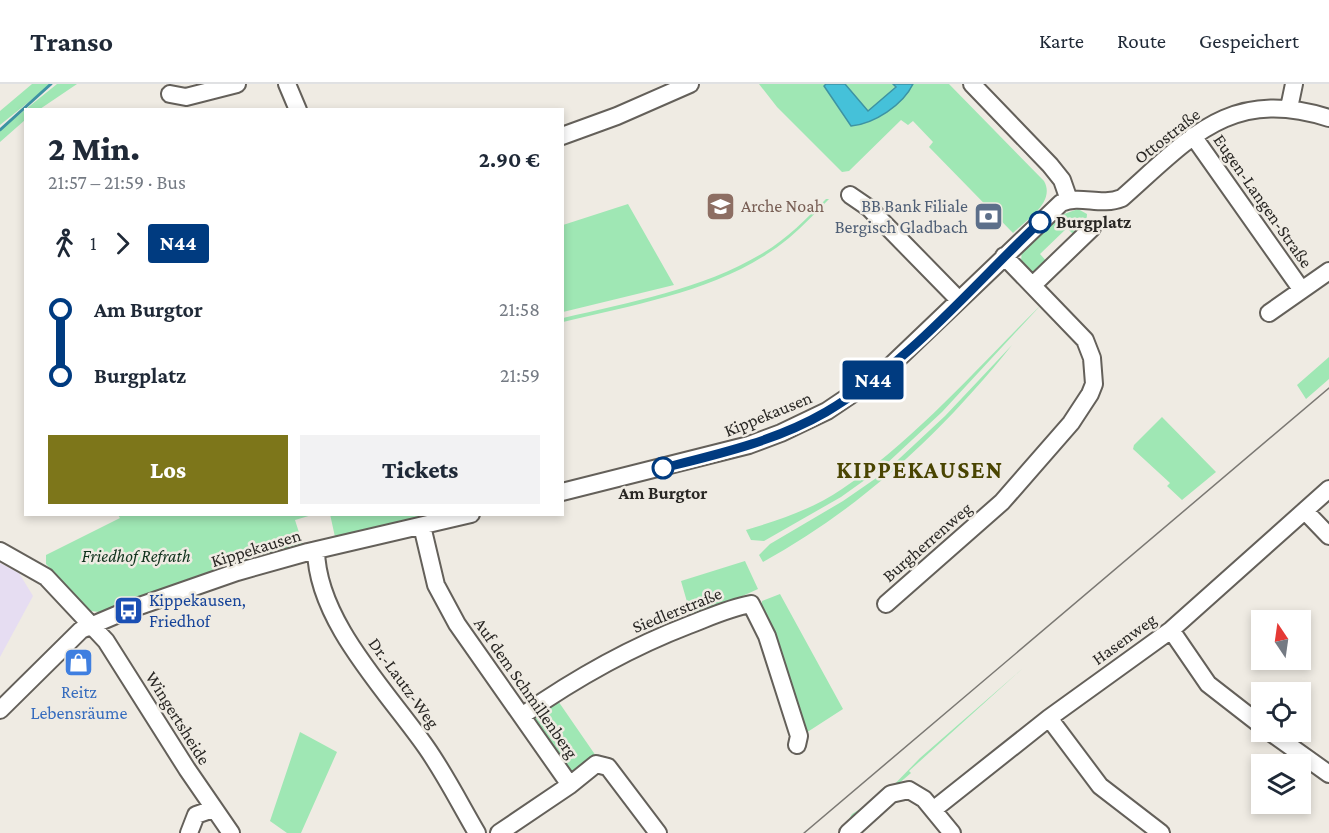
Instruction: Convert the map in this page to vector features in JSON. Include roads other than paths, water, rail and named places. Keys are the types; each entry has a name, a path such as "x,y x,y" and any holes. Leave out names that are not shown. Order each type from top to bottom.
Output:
{"street":[{"path":"170,94 186,98 237,84"},
{"path":"287,84 297,108"},
{"path":"564,135 617,116 690,84"},
{"path":"972,84 1050,165 1062,180 1069,200 1051,211 1005,256"},
{"path":"1289,108 1294,84"},
{"name":"Ottostraße","path":"1069,200 1109,203 1122,198 1193,136 1232,114 1251,109 1289,108 1329,118"},
{"name":"Eugen-Langen-Straße","path":"1193,136 1301,289"},
{"path":"850,195 869,208 959,300"},
{"path":"1033,285 1092,228"},
{"name":"Kippekausen","path":"564,492 719,454 781,433 816,417 882,374 1005,256"},
{"name":"Burgherrenweg","path":"886,604 1002,502 1066,430 1090,394 1095,372 1084,340 1005,256"},
{"path":"1269,313 1329,271"},
{"name":"Hasenweg","path":"933,810 1049,718 1171,630 1329,489"},
{"path":"1305,510 1329,536"},
{"name":"Kippekausen","path":"0,710 70,639 92,625 237,572 316,550 463,516"},
{"name":"Auf dem Schmillenberg","path":"422,526 436,585 457,624 570,785 596,764 608,767 658,833"},
{"name":"Dr.-Lautz-Weg","path":"316,550 316,565 327,607 427,749 477,833"},
{"name":"Wingertsheide","path":"0,551 36,571 59,590 106,641 213,809 231,833"},
{"name":"Siedlerstraße","path":"523,715 576,679 612,659 672,632 737,607 751,604 767,636 799,736 797,745"},
{"path":"1171,630 1208,684 1251,717"},
{"path":"1049,718 1100,786 1161,833"},
{"path":"1283,742 1329,774"},
{"path":"499,833 570,785"},
{"path":"848,833 891,795 909,790 917,792 952,833"},
{"path":"189,833 196,815 213,809"}],"water":[{"path":"826,84 845,84 868,111 896,87 893,84 913,84 902,99 887,112 869,122 851,126 824,86"}],"waterway":[{"path":"24,108 51,84"},
{"path":"0,130 24,108"}],"tram line":[{"path":"804,833 1329,388"}],"place":[{"name":"Arche Noah","path":"720,206"},
{"name":"BB Bank Filiale Bergisch Gladbach","path":"989,216"},
{"name":"Burgplatz","path":"1040,222"},
{"name":"Am Burgtor","path":"663,468"},
{"name":"Kippekausen, Friedhof","path":"128,610"},
{"name":"Reitz Lebensräume","path":"79,663"}],"district":[{"name":"KIPPEKAUSEN","path":"920,469"}],"park label":[{"name":"Friedhof Refrath","path":"136,556"}]}
